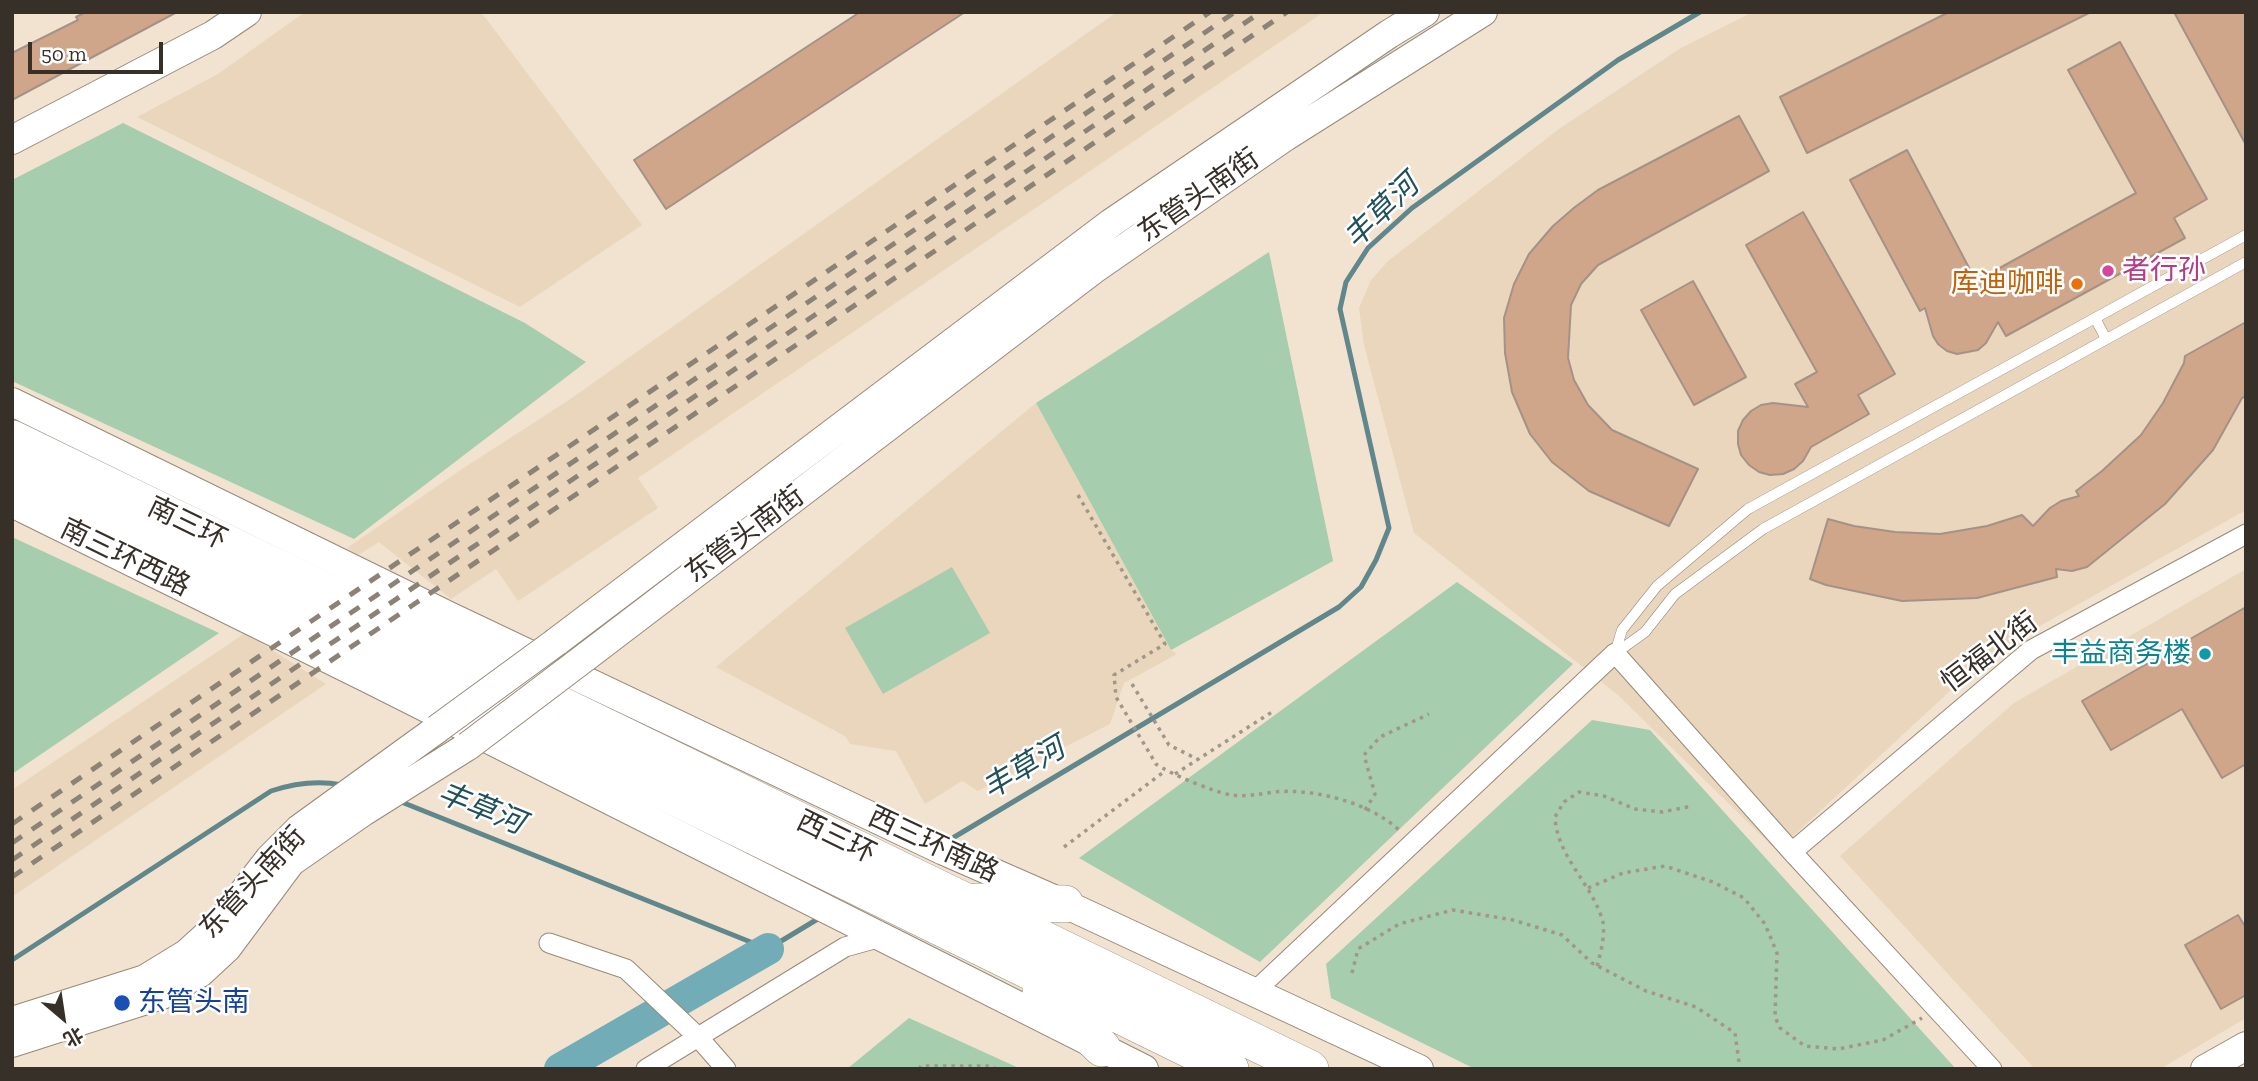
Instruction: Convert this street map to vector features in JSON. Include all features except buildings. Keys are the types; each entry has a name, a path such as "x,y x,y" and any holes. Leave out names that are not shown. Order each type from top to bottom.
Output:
{"highway":[{"name":"南三环","path":"12,439 363,608"},
{"name":"南三环","path":"12,478 332,629"},
{"name":"西三环","path":"363,608 965,901 1150,1011 1230,1069"},
{"name":"西三环","path":"332,629 1016,964 1310,1069"},
{"path":"965,901 1065,904"},
{"path":"1016,964 1102,1048"}],"main road":[{"path":"12,140 177,54 247,12"},
{"name":"东管头南街","path":"12,1043 162,995 200,973 227,947 292,862 352,806 372,777 556,642 1111,223 1378,41 1425,12"},
{"name":"东管头南街","path":"12,1021 145,979 186,954 218,925 270,858 299,829 404,787 468,746 1093,270 1285,137 1483,12"},
{"name":"西三环南路","path":"12,402 449,616 944,851 1065,904 1419,1069"},
{"name":"南三环西路","path":"12,503 237,613 881,937"},
{"path":"881,937 1144,1069"},
{"path":"2205,1069 2246,1046"},
{"path":"2238,1069 2246,1065"}],"street":[{"name":"恒福北街","path":"1792,852 2031,650 2246,534"},
{"path":"1253,993 1615,653 1792,852 1992,1069"},
{"path":"646,1069 845,947 881,937"},
{"path":"548,943 626,969 682,1021 726,1069"}],"lane":[{"path":"1615,653 1622,630 1657,586 1748,509 2246,234"},
{"path":"1615,653 1645,632 1675,594 1763,528 2246,262"},
{"path":"2095,318 2106,339"}],"path":[{"path":"1078,495 1165,644 1114,675 1116,697 1156,764 1165,771 1229,795 1253,796 1276,792 1337,797 1392,824 1412,843"},
{"path":"1132,684 1169,745 1198,760"},
{"path":"1175,774 1272,712"},
{"path":"1365,810 1375,794 1364,755 1380,737 1429,714"},
{"path":"1065,846 1165,771"},
{"path":"1597,966 1602,948 1603,920 1588,888 1567,858 1555,830 1555,817 1564,802 1579,792 1604,796 1635,809 1662,812 1692,806"},
{"path":"1588,888 1623,873 1665,866 1713,882 1744,898 1765,924 1777,953 1775,1017 1780,1028 1805,1046 1838,1049 1883,1041 1924,1017"},
{"path":"1352,973 1359,949 1399,924 1452,910 1513,920 1562,936 1597,966 1646,991 1696,1007 1735,1033 1739,1062"},
{"path":"919,1069 921,1066 991,1066 996,1069"}],"shaded area":[{"path":"305,12 481,12 642,225 520,307 137,117 218,74"},
{"path":"1117,12 1324,12 638,478 658,508 518,601 496,569 451,599 379,542 358,555 347,548 569,400"},
{"path":"1753,12 2246,12 2246,510 1990,654 1777,851 1618,695 1414,533 1364,345 1359,308 1371,280 1388,261 1559,129 1681,48"},
{"path":"1036,403 1171,650 1177,654 1124,683 1110,724 978,791 962,781 925,804 896,751 850,744 845,736 716,667"},
{"path":"2246,569 2246,1018 2160,1069 2035,1069 1840,856 2014,703"},
{"path":"245,633 326,684 12,897 12,790"}],"green space":[{"path":"123,123 525,323 586,362 354,539 12,381 12,180"},
{"path":"1269,252 1333,561 1171,650 1036,403"},
{"path":"12,537 219,633 12,774"},
{"path":"952,567 990,633 883,694 845,628"},
{"path":"1457,582 1573,664 1260,962 1079,858"},
{"path":"1592,720 1650,730 1956,1069 1475,1069 1331,998 1326,964"},
{"path":"909,1018 1021,1069 847,1069"}],"waterway":[{"name":"丰草河","path":"946,842 1339,607 1361,587 1389,528 1340,309 1346,282 1368,248 1412,208 1618,60 1700,12"},
{"name":"丰草河","path":"12,960 271,791 306,783 342,785"},
{"name":"丰草河","path":"399,801 768,949 821,917"},
{"path":"560,1069 768,949"}],"railway":[{"path":"12,824 1210,12"},
{"path":"12,843 1235,12"},
{"path":"12,860 1261,12"},
{"path":"12,877 1287,12"}],"place":[{"name":"者行孙","path":"2108,271"},
{"name":"库迪咖啡","path":"2077,284"},
{"name":"丰益商务楼","path":"2205,654"},
{"name":"东管头南","path":"122,1003"}]}
